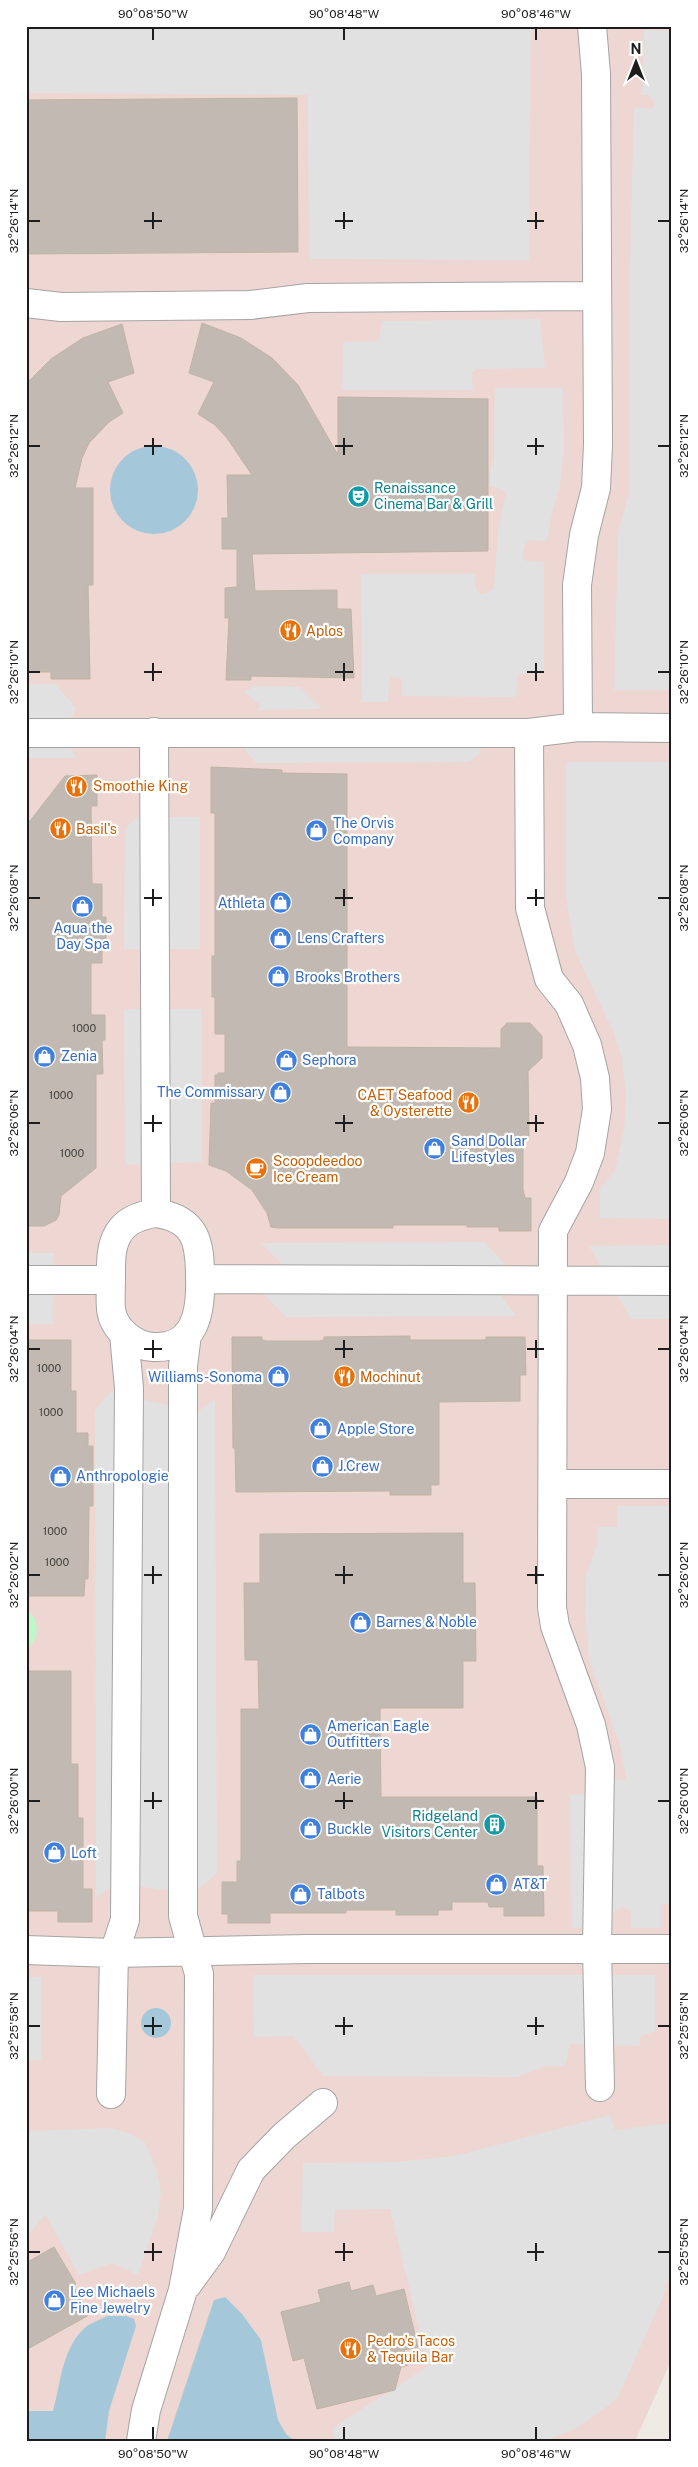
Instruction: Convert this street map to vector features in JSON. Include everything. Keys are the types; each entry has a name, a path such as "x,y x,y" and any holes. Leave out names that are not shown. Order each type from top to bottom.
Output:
{"street":[{"path":"578,727 577,586 584,535 596,488 598,445 596,74 592,26"},
{"path":"26,303 60,307 240,305 308,298 597,296"},
{"path":"26,732 529,733 578,727 672,728"},
{"path":"154,732 156,1213"},
{"path":"529,733 530,908 549,979 569,1004 587,1045 595,1078 597,1109 590,1153 579,1182 552,1231 552,1607 555,1626 591,1725 600,1767 597,1949 600,2087"},
{"path":"156,1213 170,1215 181,1220 190,1229 197,1240 200,1252 200,1279 200,1307 196,1321 187,1334 175,1342 155,1347 135,1342 124,1334 116,1324 111,1311 112,1246 118,1233 129,1222 142,1215 156,1213"},
{"path":"200,1279 672,1281"},
{"path":"26,1280 111,1280"},
{"path":"111,2094 114,1953 125,1920 129,1388 124,1334"},
{"path":"141,2441 146,2410 183,2290 198,2209 199,1974 182,1916 183,1366 187,1334"},
{"path":"553,1484 672,1484"},
{"path":"26,1950 114,1953 672,1949"},
{"path":"183,2290 212,2252 251,2170 284,2136 323,2103"}],"shaded area":[{"path":"26,26 672,26 672,2359 635,2441 26,2441"},
{"path":"26,26 531,26 529,260 309,259 308,95 26,93"},
{"path":"644,30 672,31 672,690 614,690 618,532 629,494 629,297 634,107 648,109 653,108 655,104 649,95 642,95"},
{"path":"540,319 545,368 476,369 472,373 473,390 342,390 343,342 379,341 382,321"},
{"path":"495,388 563,388 564,451 560,486 552,513 547,541 529,540 524,546 523,557 526,561 544,562 544,673 518,674 517,695 514,697 402,696 402,680 390,676 388,702 362,702 361,574 475,574 476,589 480,594 487,593 494,588 498,530 506,493 503,490 490,486 490,473 494,457"},
{"path":"26,684 55,684 76,708 62,736 77,758 26,758"},
{"path":"255,686 300,687 322,709 257,710 260,708 259,704 244,692"},
{"path":"236,738 468,738 482,752 469,762 256,763"},
{"path":"566,762 672,762 672,1219 600,1218 600,1189 615,1170 624,1130 626,1097 622,1059 613,1031 575,951 566,898"},
{"path":"137,817 200,817 200,949 124,949 125,828"},
{"path":"124,1009 202,1009 202,1162 125,1165"},
{"path":"485,1242 506,1266 284,1266 261,1243"},
{"path":"672,1245 672,1319 631,1319 589,1246"},
{"path":"26,1253 54,1253 53,1324 26,1324"},
{"path":"262,1292 499,1292 516,1316 286,1317"},
{"path":"110,1392 197,1412 215,1399 217,1873 192,1894 116,1883 96,1898 95,1411"},
{"path":"617,1506 672,1506 672,1904 661,1904 661,1928 631,1928 631,1910 622,1907 591,1927 571,1928 570,1795 586,1794 589,1791 590,1781 626,1780 620,1745 589,1660 585,1616 586,1576 597,1544 597,1527 617,1527"},
{"path":"253,1975 655,1975 655,2031 640,2037 640,2046 570,2044 565,2066 545,2066 517,2077 323,2076 293,2036 254,2037"},
{"path":"26,1977 41,1977 41,2060 26,2060"},
{"path":"610,2115 615,2130 672,2123 672,2268 662,2299 617,2399 577,2428 545,2441 334,2441 333,2428 428,2366 390,2209 335,2210 334,2232 301,2232 303,2163 396,2162 455,2156"},
{"path":"110,2128 128,2133 145,2142 157,2171 161,2192 158,2216 138,2275 112,2263 79,2275 45,2214 26,2239 26,2131"}],"green space":[{"path":"26,1609 34,1618 37,1630 31,1646 26,1650"}],"water":[{"path":"154,446 171,449 179,453 191,465 195,473 198,490 195,507 191,515 179,527 171,531 154,534 137,531 129,527 117,515 113,507 110,490 113,473 117,465 129,453 137,449"},
{"path":"156,2008 167,2012 171,2023 167,2034 156,2038 145,2034 141,2023 145,2012"},
{"path":"225,2297 242,2314 261,2340 278,2420 286,2434 295,2441 167,2441 214,2300"},
{"path":"108,2316 126,2316 134,2319 136,2326 109,2411 105,2441 26,2441 26,2411 53,2411 67,2354 72,2344 87,2326"}],"building":[{"path":"297,98 298,252 27,254 26,100"},
{"name":"Renaissance Cinema Bar & Grill","path":"202,323 241,338 272,358 298,385 338,455 338,397 488,399 488,551 252,554 255,591 337,590 337,609 351,609 354,678 251,676 251,680 226,680 229,618 225,618 225,588 237,587 237,549 222,549 222,518 228,518 227,475 252,475 227,438 215,425 198,414 214,382 189,373"},
{"path":"122,324 134,373 108,382 123,413 109,422 89,443 82,458 75,488 93,488 93,585 88,585 90,679 51,679 51,672 26,672 26,384 51,359 83,338"},
{"path":"211,767 282,770 282,773 347,774 347,1047 501,1048 501,1029 507,1023 530,1023 542,1036 542,1058 528,1071 529,1136 523,1135 523,1190 525,1198 531,1198 531,1231 499,1231 499,1227 467,1227 467,1225 393,1225 393,1228 271,1227 267,1213 252,1190 226,1171 209,1165 211,1103 215,1103 215,1075 225,1073 225,1034 215,1034 215,997 212,997 212,956 215,956 215,813 211,813"},
{"path":"97,775 97,806 91,806 92,884 102,884 102,917 106,917 106,939 102,939 102,963 91,963 91,1015 105,1015 105,1040 102,1040 103,1074 96,1074 96,1168 61,1196 59,1215 56,1220 44,1226 26,1226 26,826 65,776"},
{"path":"410,1336 410,1340 486,1340 486,1337 525,1337 526,1375 520,1375 520,1401 439,1402 439,1485 431,1485 431,1495 390,1495 390,1491 236,1492 235,1448 233,1448 232,1337 262,1337 262,1340 266,1341 319,1341 324,1340 324,1337"},
{"path":"26,1340 71,1340 71,1391 76,1391 76,1433 88,1433 88,1446 93,1446 93,1506 89,1506 88,1579 85,1579 84,1596 26,1596"},
{"path":"463,1533 463,1583 475,1583 476,1661 463,1661 463,1708 380,1708 381,1797 537,1797 537,1866 543,1866 544,1916 504,1916 504,1907 489,1907 488,1902 452,1902 452,1910 438,1910 438,1915 396,1915 396,1910 346,1910 346,1913 270,1913 270,1923 228,1923 228,1914 222,1914 222,1882 237,1882 237,1861 241,1861 241,1709 259,1709 258,1660 245,1660 244,1583 260,1583 260,1534"},
{"path":"26,1671 71,1671 71,1764 78,1764 78,1818 83,1818 83,1889 92,1889 92,1922 58,1922 58,1911 26,1911"},
{"name":"Lee Michaels Fine Jewelry","path":"54,2247 76,2284 73,2286 89,2315 26,2350 26,2263"},
{"name":"Pedro's Tacos & Tequila Bar","path":"349,2282 351,2291 373,2285 376,2296 404,2289 418,2347 404,2350 408,2365 401,2367 395,2390 317,2409 304,2358 293,2361 281,2312 321,2302 318,2290"}],"place":[{"name":"Renaissance Cinema Bar & Grill","path":"358,496"},
{"name":"Aplos","path":"290,631"},
{"name":"Smoothie King","path":"77,786"},
{"name":"Basil's","path":"60,829"},
{"name":"The Orvis Company","path":"317,831"},
{"name":"Athleta","path":"281,903"},
{"name":"Aqua the Day Spa","path":"83,906"},
{"name":"Lens Crafters","path":"281,938"},
{"name":"Brooks Brothers","path":"279,977"},
{"name":"Zenia","path":"45,1056"},
{"name":"Sephora","path":"286,1060"},
{"name":"The Commissary","path":"281,1092"},
{"name":"CAET Seafood & Oysterette","path":"468,1103"},
{"name":"Sand Dollar Lifestyles","path":"435,1149"},
{"name":"Scoopdeedoo Ice Cream","path":"257,1169"},
{"name":"Williams-Sonoma","path":"278,1377"},
{"name":"Mochinut","path":"344,1377"},
{"name":"Apple Store","path":"321,1429"},
{"name":"J.Crew","path":"322,1466"},
{"name":"Anthropologie","path":"60,1476"},
{"name":"Barnes & Noble","path":"360,1622"},
{"name":"American Eagle Outfitters","path":"311,1734"},
{"name":"Aerie","path":"311,1779"},
{"name":"Ridgeland Visitors Center","path":"494,1824"},
{"name":"Buckle","path":"311,1829"},
{"name":"Loft","path":"55,1853"},
{"name":"AT&T","path":"497,1884"},
{"name":"Talbots","path":"301,1894"},
{"name":"Lee Michaels Fine Jewelry","path":"54,2300"},
{"name":"Pedro's Tacos & Tequila Bar","path":"351,2349"}]}
